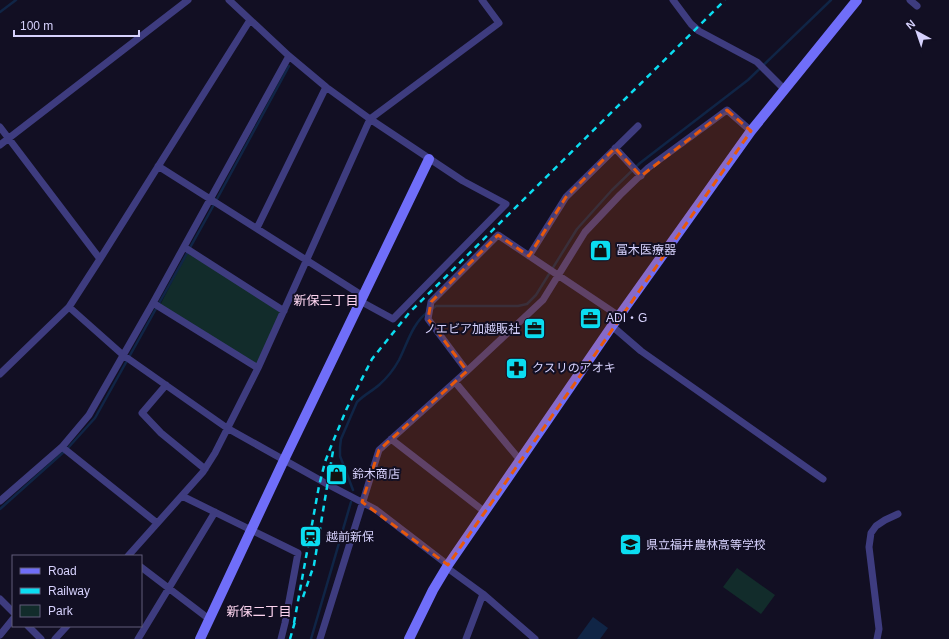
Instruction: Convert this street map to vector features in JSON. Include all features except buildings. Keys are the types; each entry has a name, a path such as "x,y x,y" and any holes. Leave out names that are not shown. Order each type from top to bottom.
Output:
{"street":[{"path":"0,145 188,0"},
{"path":"158,166 257,228 393,319 506,204 463,181 429,159 326,87 289,56 229,0"},
{"path":"129,555 205,469 215,453 258,368 370,119 499,23 482,0"},
{"path":"673,0 691,24 699,31 757,62 784,89"},
{"path":"409,639 433,590 447,566 612,326 751,131 856,0"},
{"path":"910,0 917,6"},
{"path":"0,374 69,307 250,20"},
{"path":"0,501 62,447 89,415 153,303 289,56"},
{"path":"257,228 326,87"},
{"path":"320,639 379,450 543,300 585,232 648,168 727,110 751,131"},
{"path":"529,256 566,197 638,126"},
{"path":"0,127 100,259"},
{"path":"614,148 640,176"},
{"path":"200,639 361,298 429,159"},
{"path":"467,371 428,318 431,302 498,235 619,316"},
{"path":"184,247 284,311"},
{"path":"153,303 258,368"},
{"path":"69,307 123,355 227,428 375,509 483,594 535,639"},
{"path":"612,326 641,352 823,478"},
{"path":"455,382 520,460"},
{"path":"166,385 142,413 161,433 205,469"},
{"path":"391,439 485,512"},
{"path":"62,447 158,523"},
{"path":"182,496 298,553 281,639"},
{"path":"138,639 215,512"},
{"path":"877,639 879,629 869,547 871,533 876,526 898,514"},
{"path":"142,568 209,620"},
{"path":"466,639 483,594"},
{"path":"0,599 12,611"},
{"path":"0,635 12,620"},
{"path":"29,627 41,639"},
{"path":"55,639 66,627"}],"highlighted area":[{"path":"727,110 751,131 448,565 362,502 379,450 467,371 428,319 431,302 498,235 529,256 566,197 615,148 641,176"}],"green space":[{"path":"187,253 284,311 259,366 159,307"},
{"path":"737,568 775,595 761,614 723,587"}],"water":[{"path":"593,617 608,628 600,639 577,639"}],"waterway":[{"path":"0,12 16,0"},
{"path":"432,309 436,306 518,306 527,304 536,295 577,229 612,190 640,163 748,80 831,0"},
{"path":"0,509 67,449 95,418 289,66"},
{"path":"353,490 340,456 341,439 357,402 379,385 395,367 414,327 428,312"},
{"path":"311,639 351,502"}],"railway":[{"path":"294,623 319,486 325,462 347,408 372,359 409,313 725,0"},
{"path":"303,597 314,565 333,451"},
{"path":"290,639 296,618"}],"place":[{"name":"冨木医療器","path":"600,250"},
{"name":"ADI・G","path":"590,318"},
{"name":"ノエビア加越販社","path":"535,329"},
{"name":"クスリのアオキ","path":"517,368"},
{"name":"鈴木商店","path":"336,474"},
{"name":"越前新保","path":"310,537"},
{"name":"県立福井農林高等学校","path":"630,545"}],"district":[{"name":"新保三丁目","path":"326,300"},
{"name":"新保二丁目","path":"259,611"}]}
